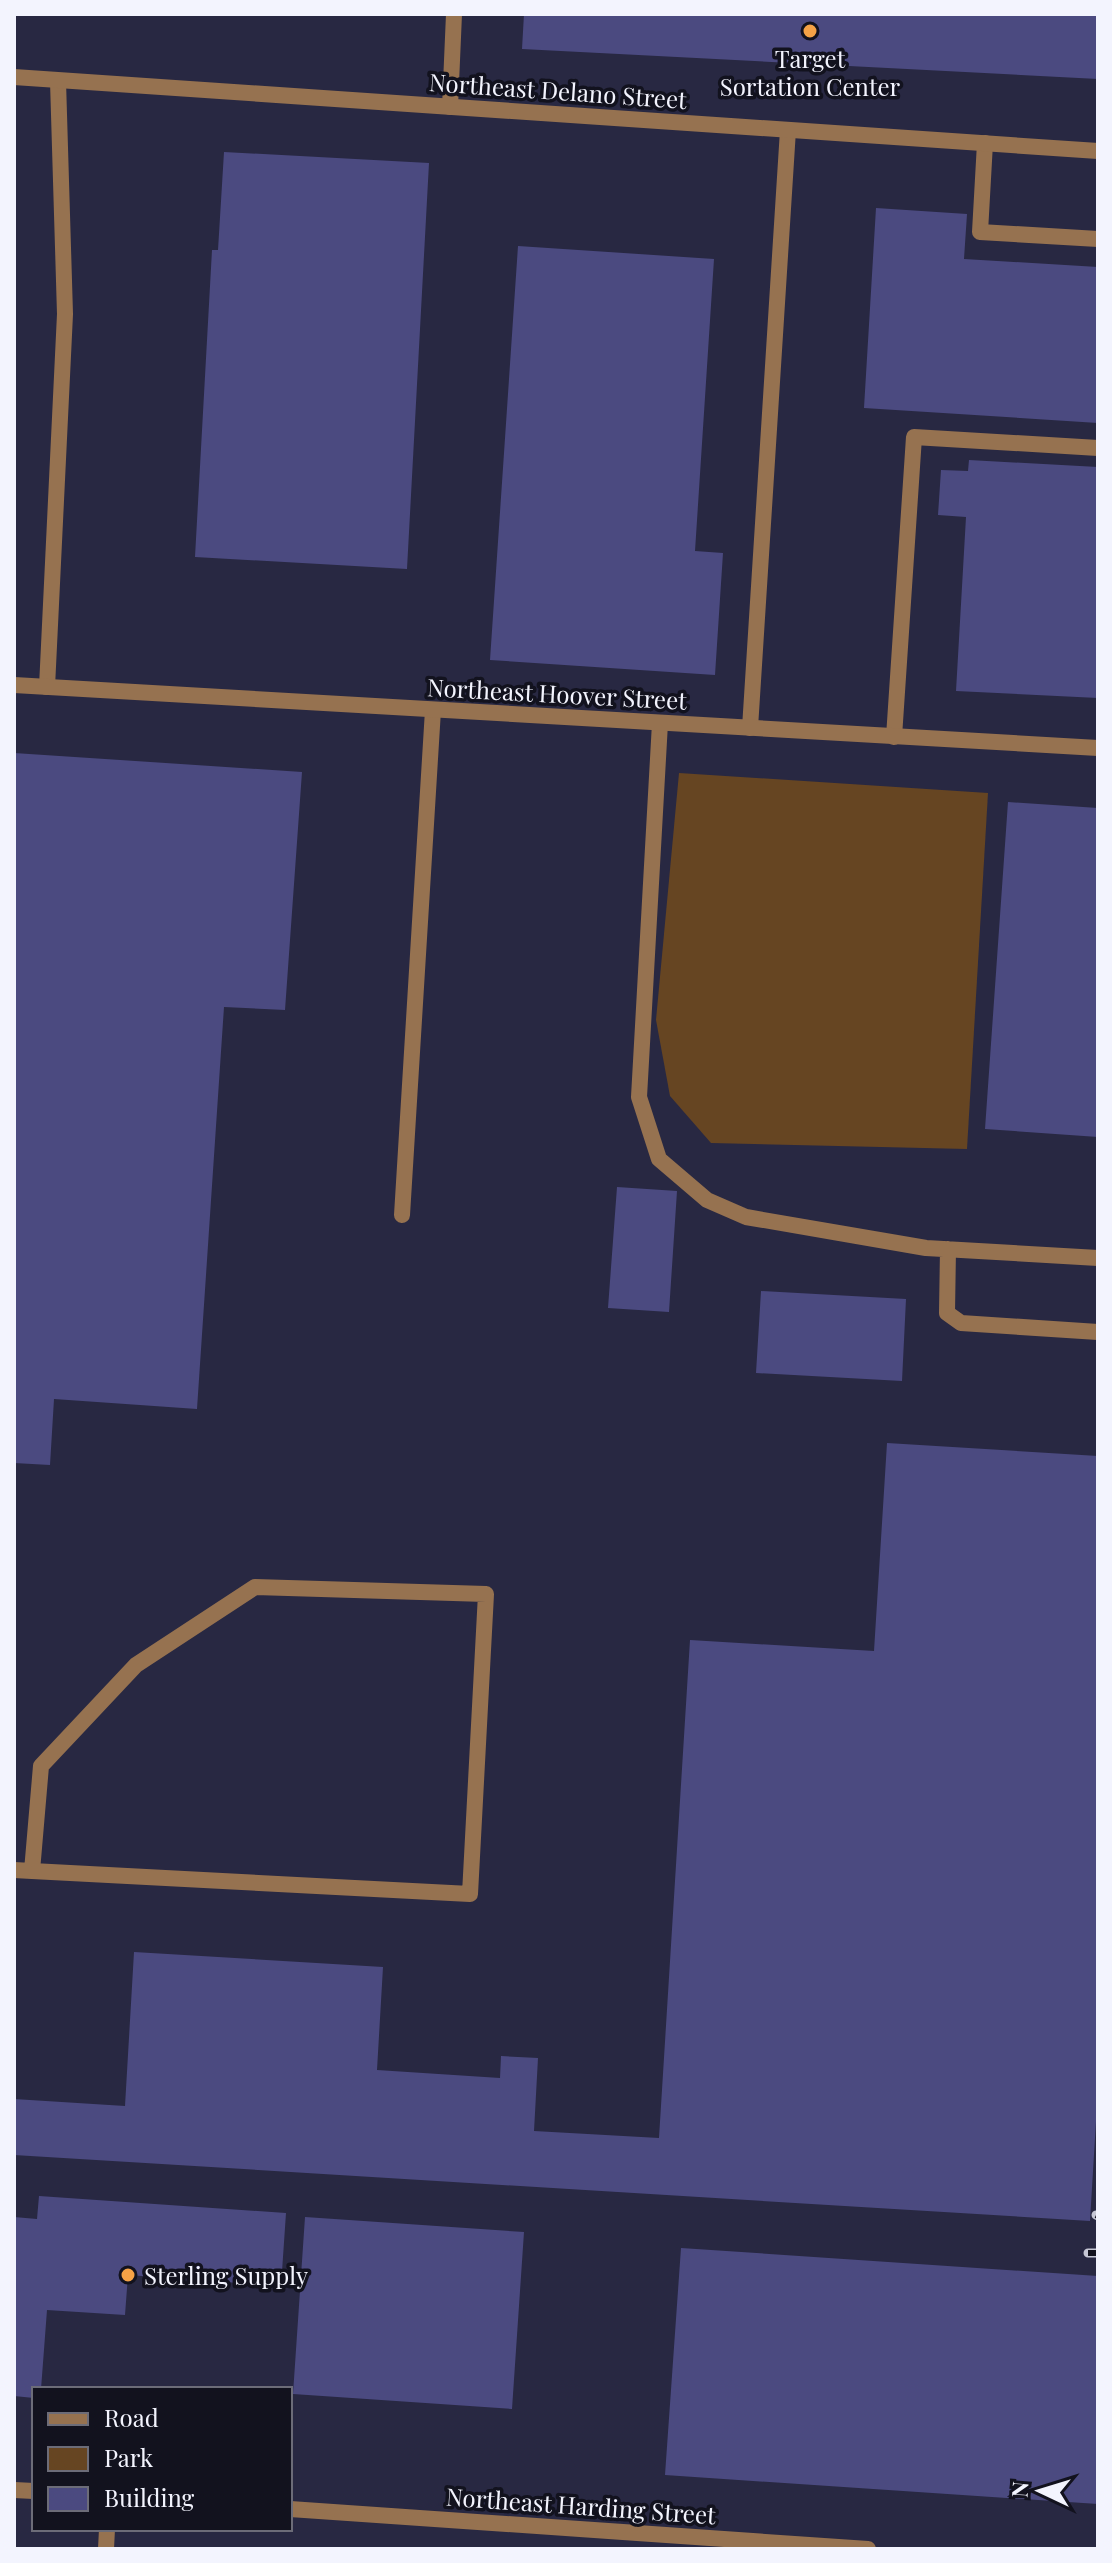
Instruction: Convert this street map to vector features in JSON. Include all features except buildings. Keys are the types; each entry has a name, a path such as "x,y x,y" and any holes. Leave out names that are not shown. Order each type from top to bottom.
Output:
{"street":[{"path":"450,107 454,14"},
{"name":"Northeast Delano Street","path":"14,77 1098,151"},
{"path":"47,687 65,314 58,81"},
{"path":"750,728 788,130"},
{"path":"985,143 980,232 1098,239"},
{"path":"894,737 914,437 1098,448"},
{"name":"Northeast Hoover Street","path":"14,685 1098,748"},
{"path":"402,1215 433,710"},
{"path":"660,723 639,1097 659,1159 707,1200 746,1217 926,1248 1098,1258"},
{"path":"948,1249 947,1313 961,1323 1098,1332"},
{"path":"14,1870 32,1871 470,1894 486,1594 255,1587 136,1665 41,1766 32,1871"},
{"name":"Northeast Harding Street","path":"292,2509 712,2544 868,2549"}],"green space":[{"path":"679,773 988,793 967,1149 711,1143 670,1096 656,1020"}],"railway":[{"path":"1088,2253 1098,2253"}],"place":[{"name":"Target Sortation Center","path":"810,31"},
{"name":"Sterling Supply","path":"128,2275"}]}
